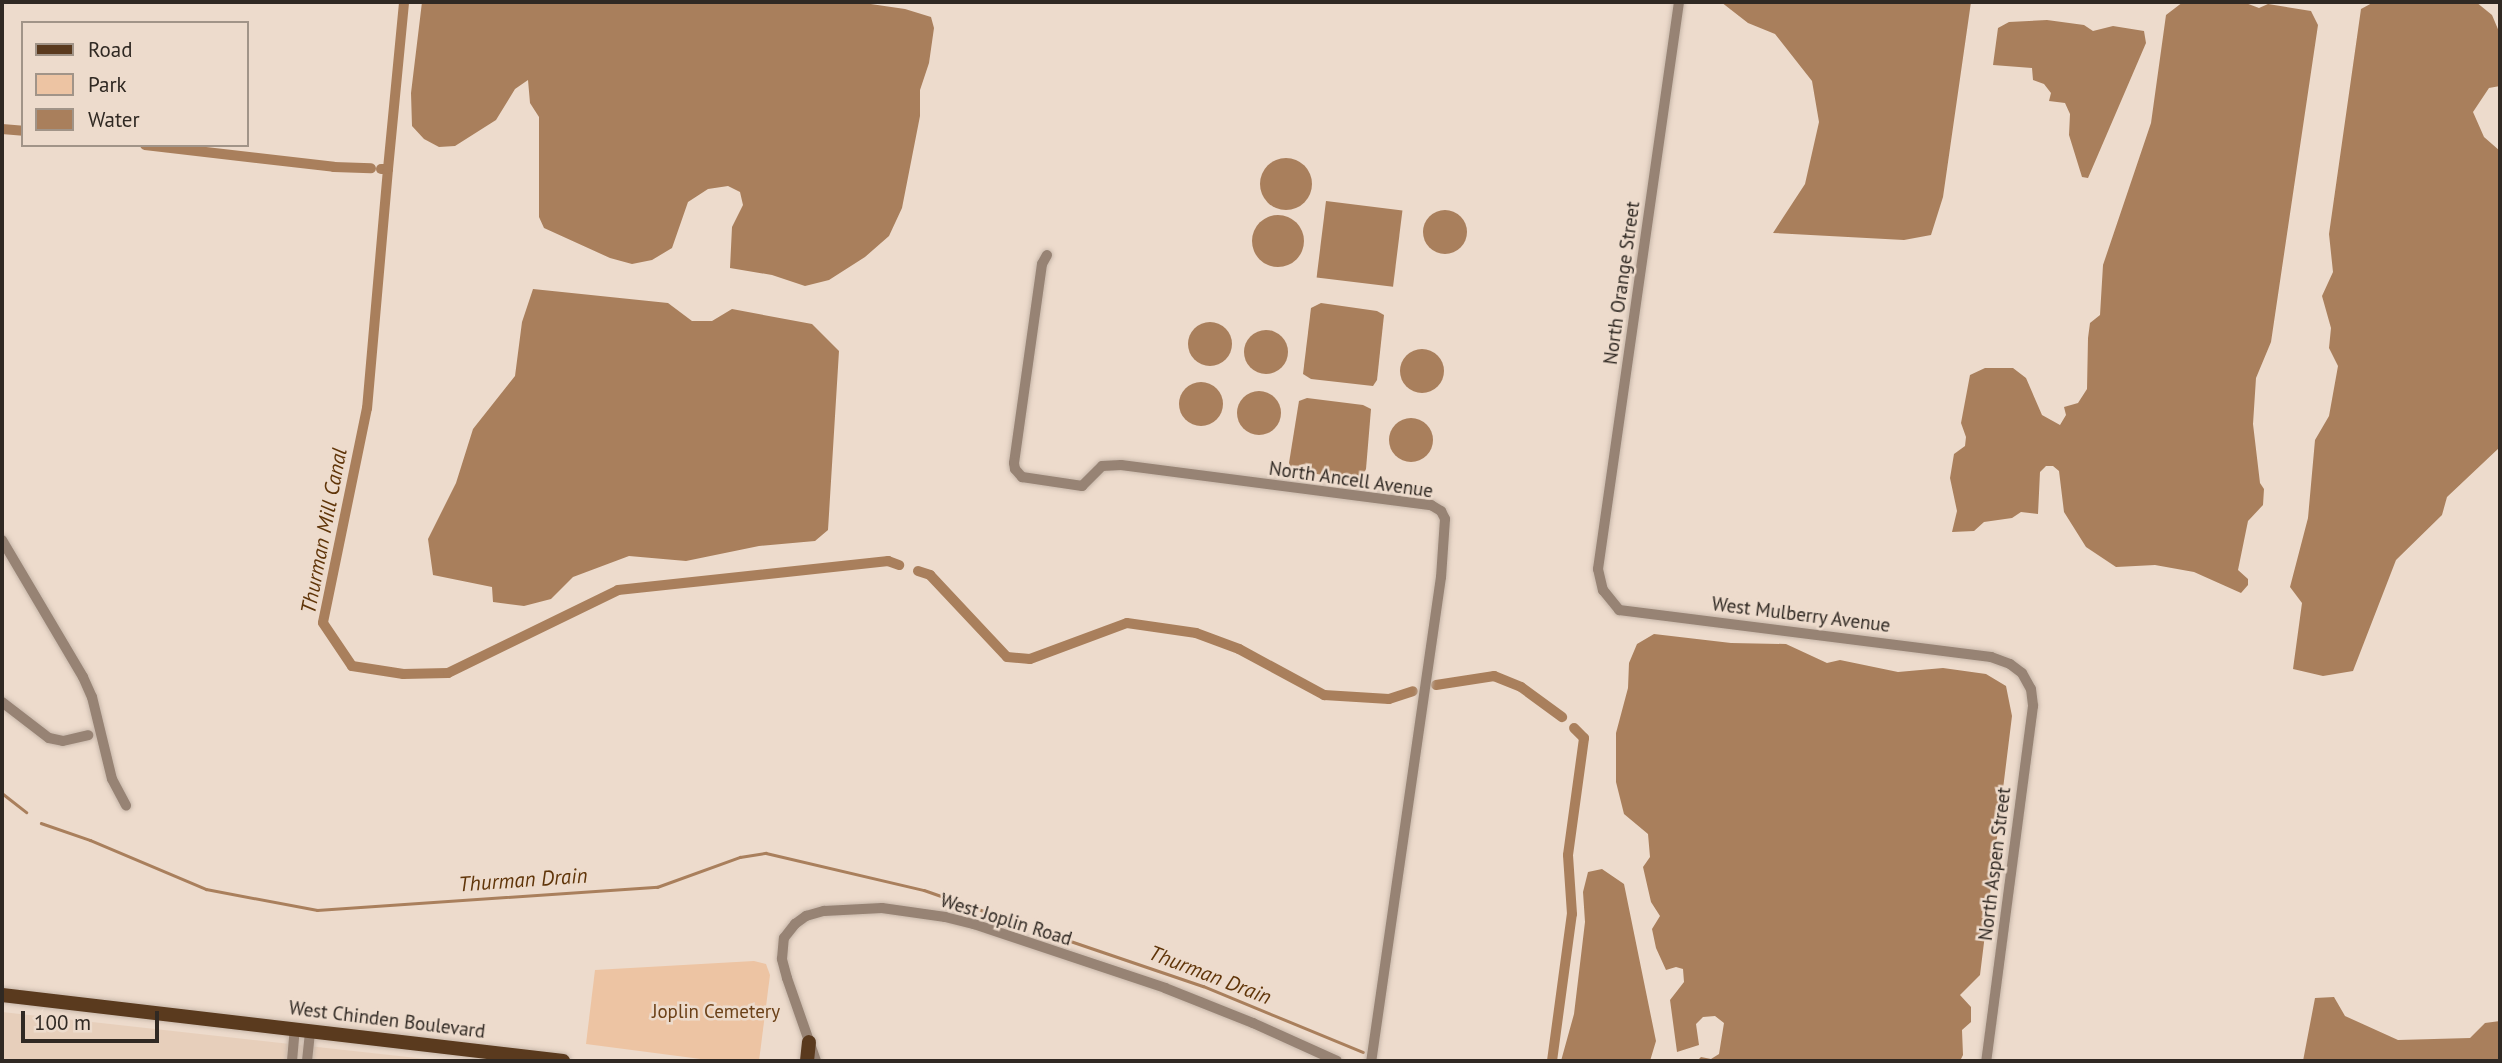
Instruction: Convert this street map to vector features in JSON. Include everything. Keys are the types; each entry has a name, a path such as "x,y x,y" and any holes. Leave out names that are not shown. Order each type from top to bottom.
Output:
{"main road":[{"name":"West Chinden Boulevard","path":"2,995 563,1061"},
{"path":"807,1061 809,1042"}],"street":[{"name":"North Orange Street","path":"1598,569 1679,2"},
{"name":"North Ancell Avenue","path":"1046,255 1042,264 1014,463 1015,469 1022,477 1082,486 1088,484 1102,466 1121,465 1431,505 1441,511 1445,519 1441,577 1371,1061"},
{"path":"2,540 83,677 92,697 112,779 126,805"},
{"name":"West Mulberry Avenue","path":"1598,569 1603,590 1619,610 1991,656 2010,664 2022,673"},
{"name":"North Aspen Street","path":"1986,1061 2033,706 2031,689 2022,673"},
{"path":"2,702 49,738 63,741 88,735"},
{"name":"West Joplin Road","path":"816,1061 782,958 783,938 795,924 807,916 824,911 883,908 932,914 974,925 1165,988 1253,1023 1337,1061"},
{"path":"292,1061 302,1029"},
{"path":"302,1029 307,1061"}],"shaded area":[{"path":"2,1012 444,1061 2,1061"}],"green space":[{"name":"Joplin Cemetery","path":"754,961 766,964 770,975 759,1061 716,1061 586,1044 595,970"}],"water":[{"path":"422,2 857,2 905,9 931,17 934,28 929,63 920,90 920,116 902,208 889,236 865,257 829,280 805,286 772,275 730,268 732,227 743,205 740,192 728,186 708,189 688,202 672,248 652,260 632,264 610,258 544,228 539,217 539,117 530,103 528,80 515,89 496,120 455,146 439,147 424,139 412,126 411,93"},
{"path":"1721,2 1971,2 1943,197 1931,235 1904,240 1773,233 1805,184 1819,122 1812,81 1775,34 1748,23"},
{"path":"2183,2 2243,2 2259,8 2268,4 2311,11 2318,25 2271,342 2256,378 2253,424 2260,483 2264,489 2263,505 2248,521 2238,570 2248,579 2248,585 2241,593 2194,572 2155,565 2116,567 2086,547 2064,512 2059,471 2053,466 2046,466 2040,472 2038,514 2021,512 2012,518 1984,522 1974,531 1952,532 1957,511 1950,478 1954,454 1965,446 1966,437 1961,423 1970,375 1985,368 2013,368 2026,378 2042,415 2060,425 2066,415 2064,407 2078,403 2087,389 2088,338 2090,323 2100,315 2103,265 2151,123 2166,15"},
{"path":"2374,2 2476,2 2492,15 2500,34 2500,86 2489,88 2473,112 2484,137 2500,151 2500,447 2447,497 2442,515 2396,560 2353,671 2323,676 2293,669 2302,603 2290,587 2308,518 2315,440 2329,416 2338,366 2329,348 2331,328 2322,296 2333,272 2329,234 2361,9"},
{"path":"2047,20 2084,25 2093,31 2113,26 2144,31 2146,43 2088,178 2082,177 2069,135 2070,114 2065,103 2049,101 2051,93 2044,84 2033,80 2032,68 1993,65 1998,28 2009,22"},
{"path":"1286,158 1305,165 1312,184 1305,203 1286,210 1267,203 1260,184 1267,165"},
{"path":"1326,201 1402,210 1393,287 1317,277"},
{"path":"1445,210 1461,216 1467,232 1461,248 1445,254 1429,248 1423,232 1429,216"},
{"path":"1278,215 1297,222 1304,241 1297,260 1278,267 1259,260 1252,241 1259,222"},
{"path":"533,289 668,303 692,321 712,321 732,309 812,324 839,351 828,530 815,541 759,546 686,561 629,556 573,577 551,599 524,606 493,602 492,587 433,575 428,539 456,483 473,429 515,376 522,322"},
{"path":"1321,303 1377,311 1384,315 1377,380 1373,386 1311,379 1303,374 1311,308"},
{"path":"1210,322 1225,329 1232,344 1225,359 1210,366 1195,359 1188,344 1195,329"},
{"path":"1266,330 1282,336 1288,352 1282,368 1266,374 1250,368 1244,352 1250,336"},
{"path":"1422,349 1438,355 1444,371 1438,387 1422,393 1406,387 1400,371 1406,355"},
{"path":"1201,382 1217,388 1223,404 1217,420 1201,426 1185,420 1179,404 1185,388"},
{"path":"1259,391 1274,398 1281,413 1274,428 1259,435 1244,428 1237,413 1244,398"},
{"path":"1307,398 1363,405 1371,409 1366,469 1360,481 1292,470 1289,463 1299,401"},
{"path":"1411,418 1427,424 1433,440 1427,456 1411,462 1395,456 1389,440 1395,424"},
{"path":"1654,634 1731,643 1786,644 1827,663 1840,660 1898,672 1943,668 1986,674 2006,686 2012,716 1980,975 1960,995 1971,1007 1971,1022 1962,1030 1963,1055 1960,1061 1697,1061 1701,1057 1711,1059 1719,1054 1724,1023 1715,1016 1703,1017 1696,1024 1699,1045 1677,1052 1670,1000 1684,982 1683,969 1676,967 1666,970 1656,948 1652,929 1660,916 1651,902 1643,867 1650,857 1648,834 1624,814 1616,782 1616,733 1628,688 1629,663 1637,644"},
{"path":"1602,869 1624,884 1656,1041 1650,1061 1561,1061 1574,1014 1585,922 1583,892 1588,872"},
{"path":"2334,997 2345,1016 2398,1040 2470,1038 2485,1023 2500,1021 2500,1061 2303,1061 2315,998"}],"waterway":[{"path":"388,169 404,2"},
{"name":"Thurman Mill Canal","path":"2,129 21,131"},
{"name":"Thurman Mill Canal","path":"162,147 334,167 371,168"},
{"name":"Thurman Mill Canal","path":"381,169 388,169 367,408 323,623 352,666 403,674 448,673 618,590 888,561 899,565"},
{"name":"Thurman Mill Canal","path":"918,571 930,575 1007,657 1030,659 1127,623 1196,633 1239,649 1324,695 1389,699 1413,691"},
{"name":"Thurman Mill Canal","path":"1436,685 1494,676 1521,687 1562,717"},
{"name":"Thurman Mill Canal","path":"1552,1061 1572,914 1568,855 1584,738 1574,728"},
{"name":"Thurman Drain","path":"2,793 26,812"},
{"name":"Thurman Drain","path":"41,823 90,840 206,889 317,910 657,887 740,857 766,853 924,890 1007,919"},
{"name":"Thurman Drain","path":"1044,932 1203,986 1363,1052"},
{"name":"Thurman Drain","path":"1383,1060 1390,1061"}]}
